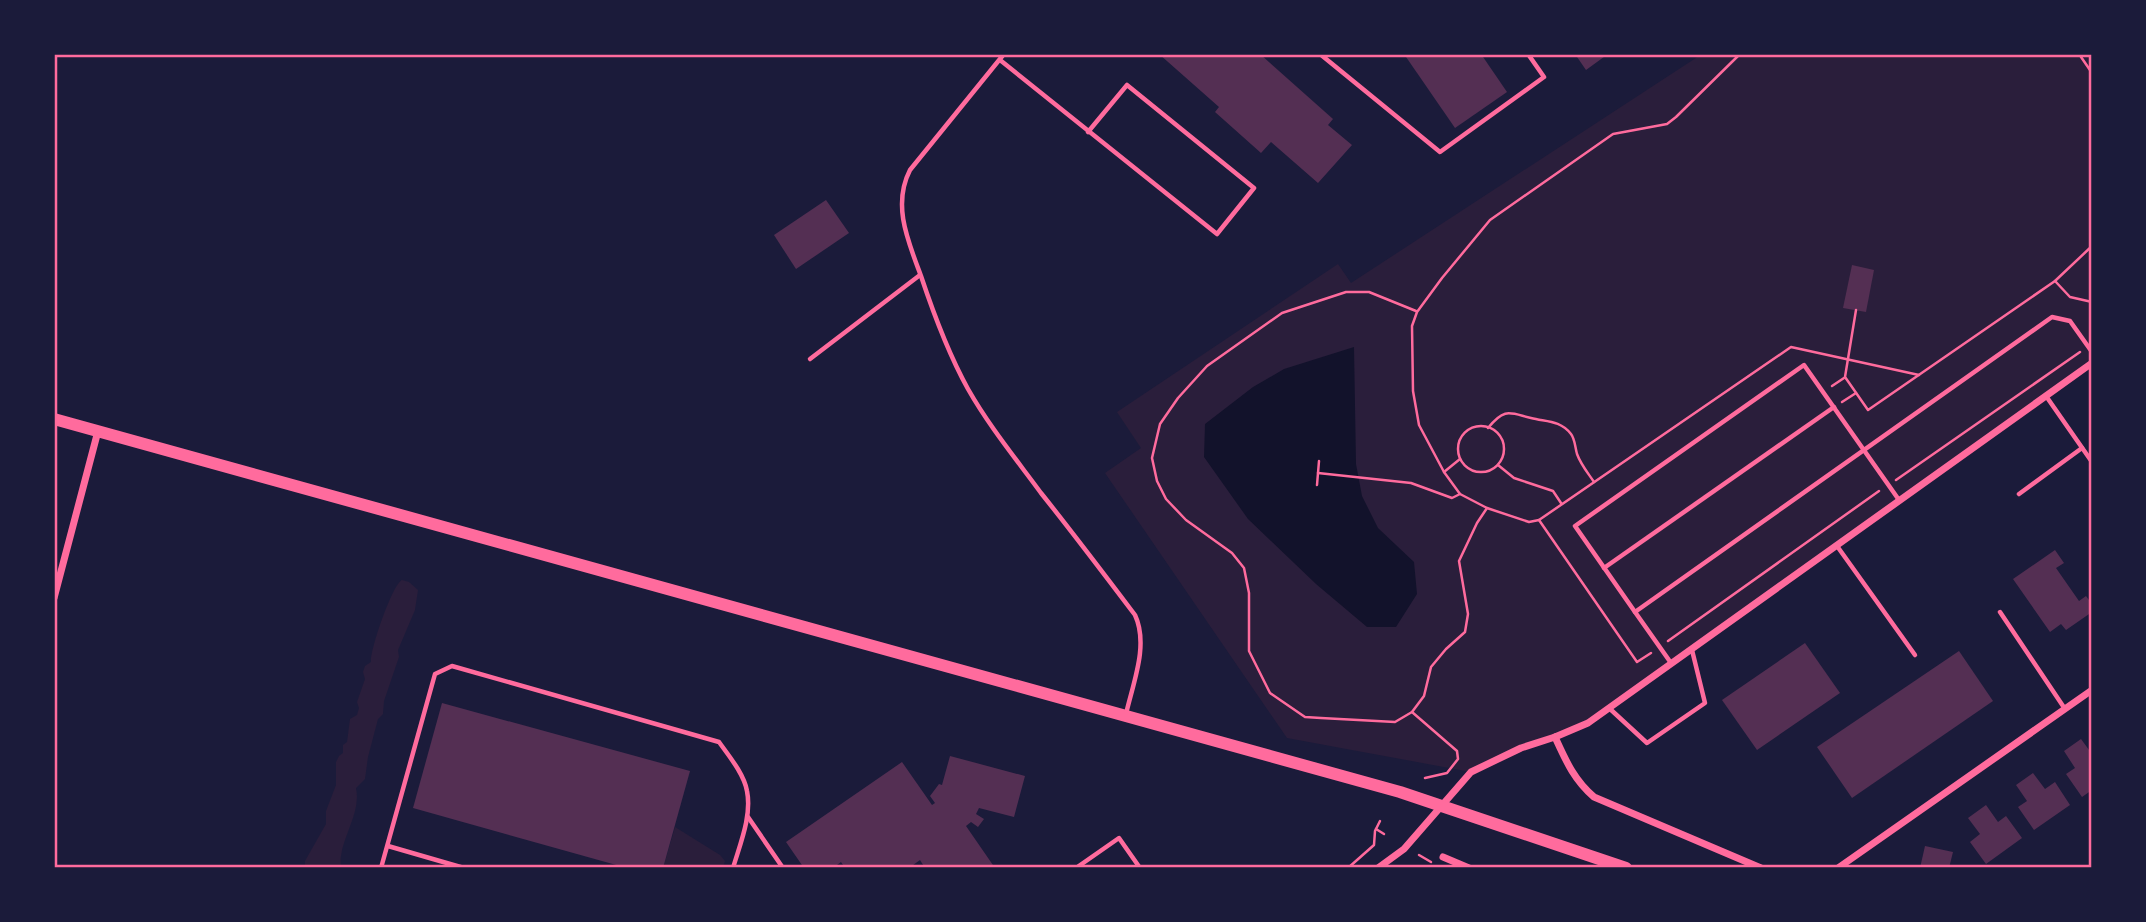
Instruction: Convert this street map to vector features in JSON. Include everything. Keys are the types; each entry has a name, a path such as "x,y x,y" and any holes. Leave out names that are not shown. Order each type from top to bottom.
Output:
{"main road":[{"path":"54,419 1441,804 1626,868"}],"street":[{"path":"1378,868 1404,849 1471,772 1521,748 1588,723 2092,363"},
{"path":"54,598 98,431"},
{"path":"1838,868 2092,690"},
{"path":"1555,737 1579,784 1594,797 1761,868"},
{"path":"1443,858 1465,867"}],"lane":[{"path":"1004,54 911,170 903,184 901,202 904,225 951,357 969,390 1006,446 1135,615 1142,637 1125,715"},
{"path":"1320,54 1440,152 1544,77 1528,54"},
{"path":"999,60 1088,132 1217,234 1254,188 1127,85 1088,132"},
{"path":"810,359 920,275"},
{"path":"1635,612 2052,317 2070,321 2092,352"},
{"path":"1671,663 1575,526 1804,365 1899,501"},
{"path":"2046,396 2092,463"},
{"path":"1604,568 1834,407"},
{"path":"2019,494 2082,449"},
{"path":"1837,546 1915,655"},
{"path":"2000,612 2065,709"},
{"path":"1609,708 1647,743 1705,704 1692,649"},
{"path":"381,868 435,674 452,666 719,742 747,789 747,816 733,868"},
{"path":"747,816 783,868"},
{"path":"1076,868 1119,838 1140,868"},
{"path":"388,846 464,868"}],"path":[{"path":"1740,54 1667,124 1613,134 1490,220 1442,278 1418,312 1412,326 1413,391 1419,425 1444,472 1461,494 1487,508 1529,522 1539,520 1637,662 2088,346"},
{"path":"2079,54 2092,73"},
{"path":"1856,310 1845,377 1868,410 2055,281 2092,246"},
{"path":"2055,281 2070,297 2092,302"},
{"path":"1418,312 1369,292 1346,292 1282,313 1207,366 1178,398 1160,424 1152,458 1157,481 1166,499 1186,520 1232,552 1244,568 1249,593 1250,651 1270,693 1305,717 1395,722 1412,712 1424,696 1431,667 1465,632 1468,614 1459,561 1487,508"},
{"path":"1824,392 1845,377"},
{"path":"1834,407 1856,393"},
{"path":"1488,428 1501,417 1518,412 1561,425 1573,436 1581,464 1594,482"},
{"path":"1478,426 1488,428 1497,434 1504,449 1498,465 1491,470 1477,472 1460,459 1458,448 1462,435 1468,430 1478,426"},
{"path":"1444,472 1460,459"},
{"path":"1317,485 1319,461"},
{"path":"1498,465 1514,478 1553,491 1562,504"},
{"path":"1318,473 1411,483 1452,498 1461,494"},
{"path":"1412,712 1457,751 1458,759 1447,773 1425,778"},
{"path":"1348,868 1374,845 1380,821"},
{"path":"1376,829 1384,834"},
{"path":"1419,855 1440,868"}],"shaded area":[{"path":"1702,54 2092,54 2092,363 1588,723 1471,772 1287,738 1105,473 1141,448 1117,412 1338,264 1351,283"},
{"path":"1354,347 1356,464 1362,496 1378,528 1414,562 1417,594 1396,627 1367,627 1316,584 1248,519 1204,457 1205,424 1253,387 1284,369"},
{"path":"402,580 418,590 415,610 398,650 399,657 384,701 383,714 378,719 365,779 356,788 356,806 343,847 341,868 305,868 305,861 326,824 326,811 336,785 336,762 347,742 350,719 357,715 365,666 371,662 382,618"},
{"path":"675,827 720,855 725,861 723,868 663,868"}],"building":[{"path":"1159,54 1260,54 1333,119 1328,125 1352,145 1318,183 1271,142 1261,153 1215,112 1219,107"},
{"path":"1404,54 1481,54 1507,92 1455,128"},
{"path":"1575,54 1608,54 1586,70"},
{"path":"826,200 849,233 796,269 774,235"},
{"path":"1852,265 1874,270 1866,312 1843,308"},
{"path":"2055,550 2064,563 2056,568 2079,601 2086,596 2092,604 2092,612 2066,630 2061,624 2050,632 2013,579"},
{"path":"1805,643 1840,693 1757,750 1722,700"},
{"path":"1959,651 1993,701 1852,798 1817,747"},
{"path":"442,703 690,771 663,868 627,868 413,808"},
{"path":"2081,739 2092,754 2092,790 2082,797 2066,774 2075,768 2064,751"},
{"path":"950,756 1025,776 1014,817 979,808 976,814 984,819 978,827 971,822 966,826 995,868 925,868 920,860 909,868 845,868 841,862 833,868 804,868 786,842 902,762 932,805 935,803 930,796 939,784 942,785"},
{"path":"2033,773 2045,789 2055,782 2070,805 2034,830 2018,807 2027,801 2016,785"},
{"path":"1986,805 1998,822 2006,816 2022,838 1986,864 1970,842 1980,834 1968,818"},
{"path":"1925,846 1953,852 1949,868 1920,868"}]}
